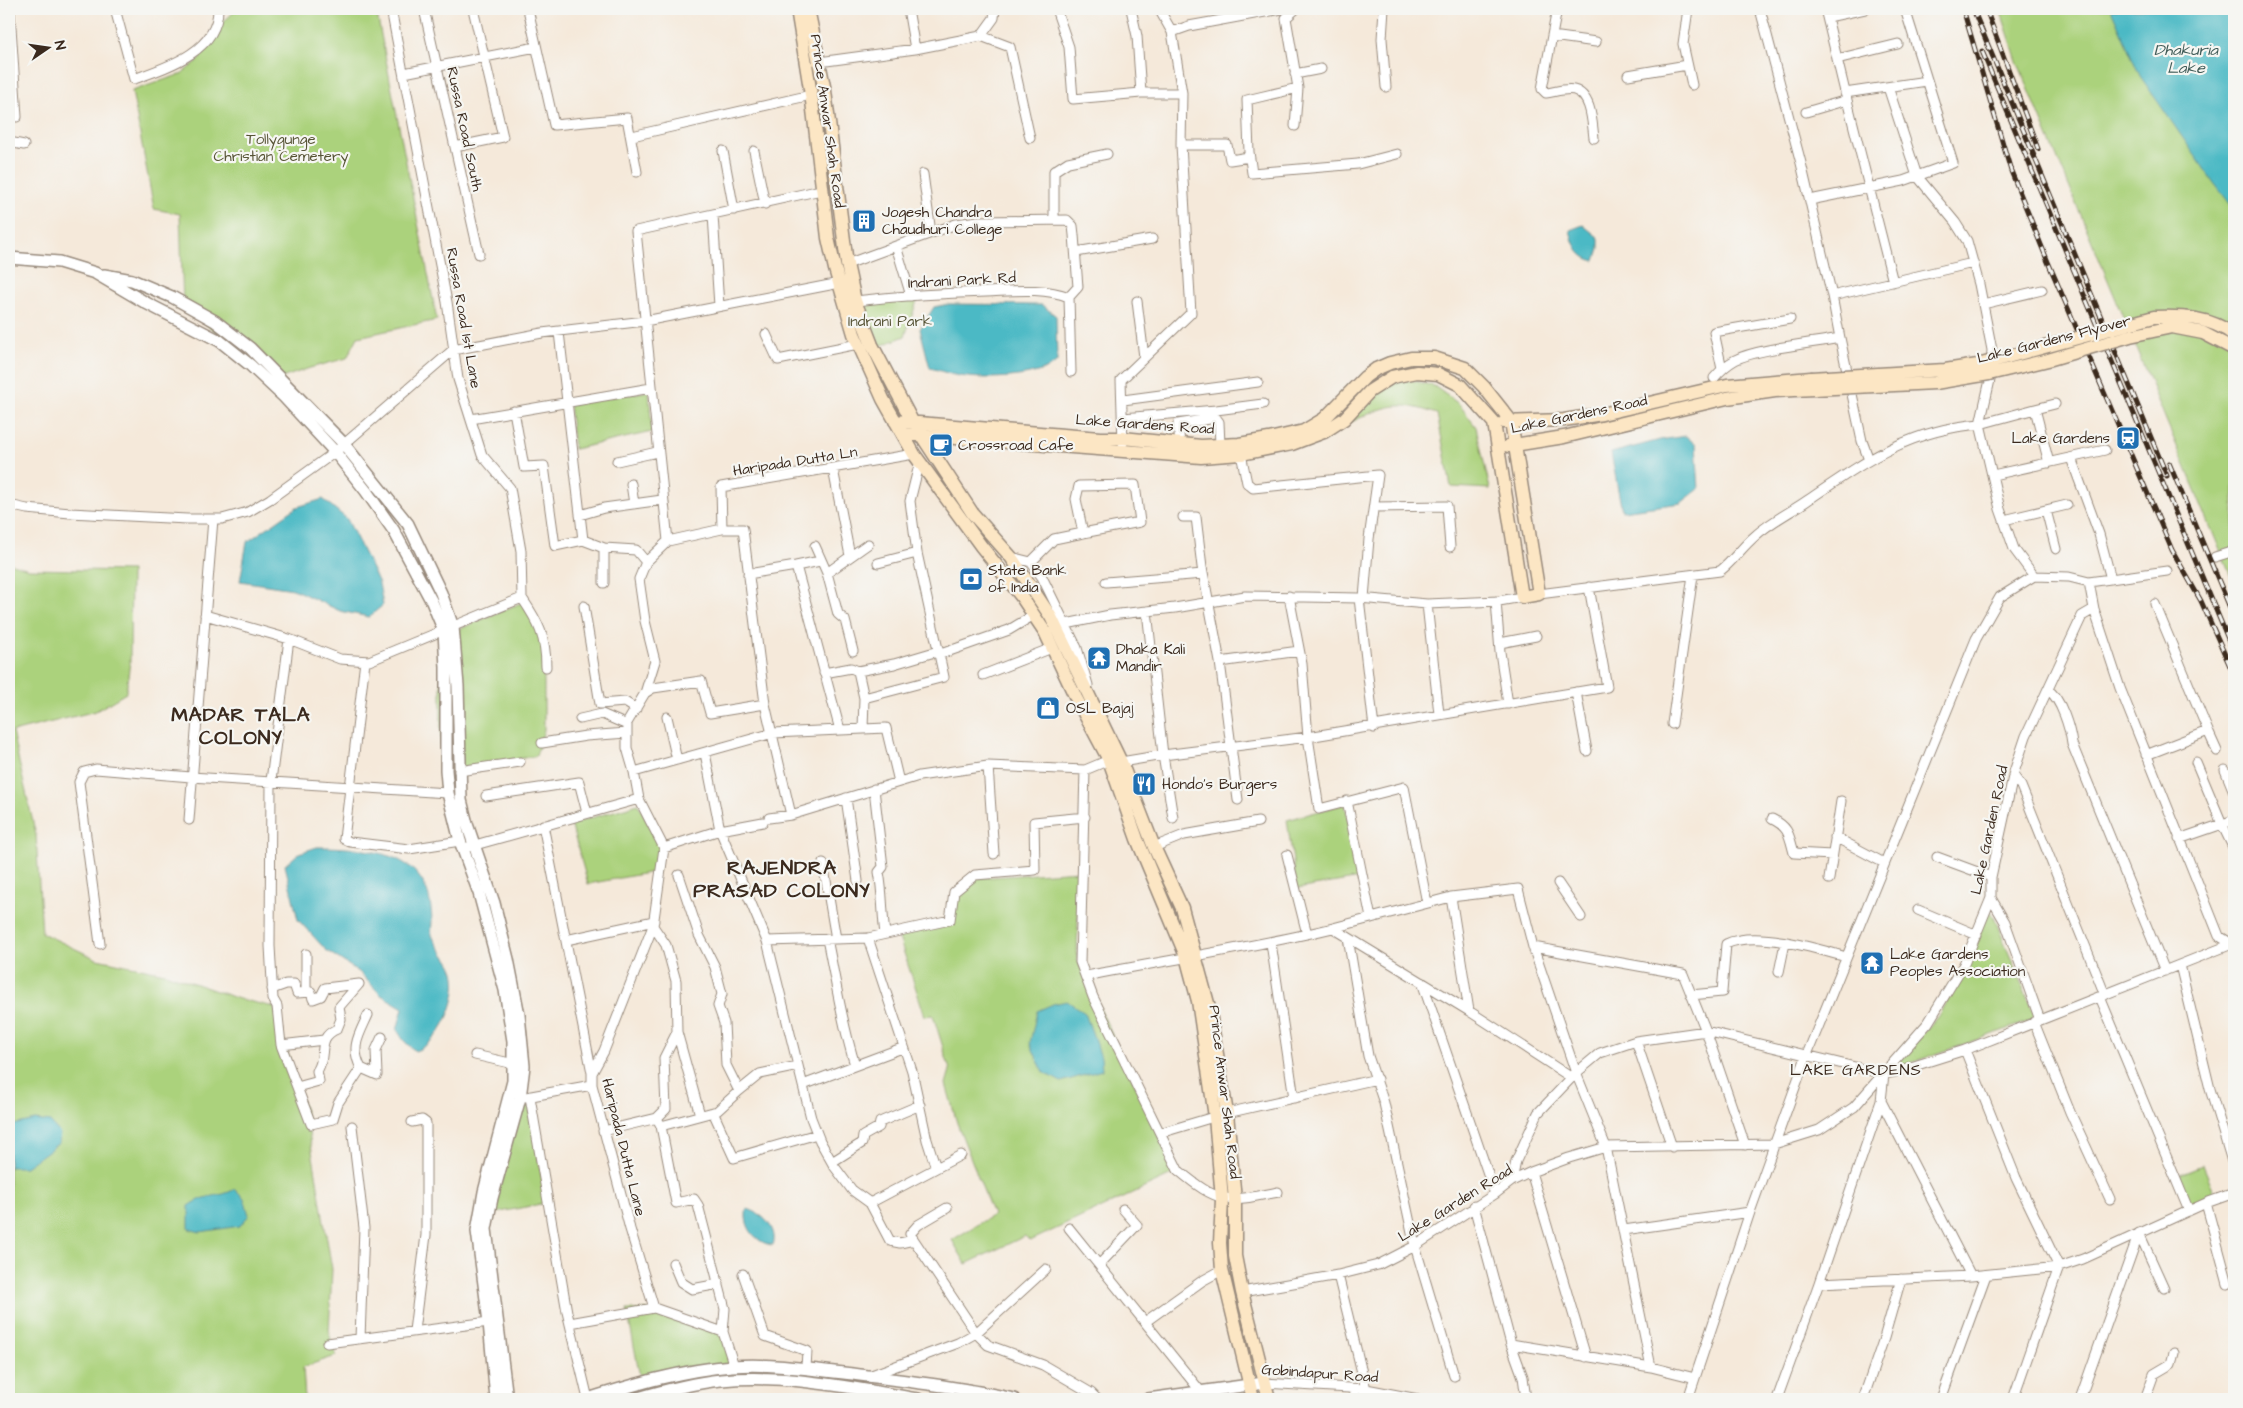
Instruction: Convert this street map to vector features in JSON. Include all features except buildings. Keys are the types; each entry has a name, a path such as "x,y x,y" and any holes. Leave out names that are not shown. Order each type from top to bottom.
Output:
{"main road":[{"name":"Prince Anwar Shah Road","path":"797,9 811,98 828,238 858,344 895,421 917,457 981,546 1034,615 1116,761 1137,839 1191,956"},
{"name":"Prince Anwar Shah Road","path":"808,9 825,98 847,264 855,301 872,345 921,435 973,514 1011,557 1051,617 1091,702 1182,908 1221,1115 1235,1256 1242,1292 1269,1399"},
{"path":"811,98 825,98"},
{"name":"Lake Gardens Flyover","path":"1727,392 1978,365 2154,317 2182,316 2208,321 2234,334"},
{"name":"Lake Gardens Flyover","path":"1812,384 1935,382 1989,374 2172,327 2203,333 2234,349"},
{"name":"Lake Gardens Road","path":"895,421 1180,444 1220,445 1269,439 1304,431 1324,419 1350,391 1376,369 1411,358 1434,358 1465,368 1484,387 1511,421 1574,419 1727,392"},
{"name":"Lake Gardens Road","path":"903,434 1200,457 1241,454 1292,444 1324,432 1344,419 1370,391 1392,377 1416,372 1438,374 1460,385 1494,424 1499,448 1564,437 1727,392"},
{"path":"1494,424 1511,421 1539,594 1522,597 1499,448"},
{"name":"Prince Anwar Shah Road","path":"1228,1200 1220,1243 1222,1270 1253,1399"}],"street":[{"path":"115,9 134,79 170,66 207,41 218,20 218,9"},
{"name":"Russa Road 1st Lane","path":"391,9 447,302 458,379 482,455 510,488 521,551 522,598"},
{"name":"Russa Road South","path":"424,9 479,254"},
{"path":"455,147 503,137 473,9"},
{"path":"528,9 554,125 628,118 638,172"},
{"path":"908,9 915,49"},
{"path":"981,36 994,18 995,9"},
{"path":"1056,9 1069,47 1074,99 1141,93 1182,93"},
{"path":"1131,9 1137,36 1141,93"},
{"path":"1122,452 1123,400 1121,380 1191,313 1181,146 1182,93 1172,32 1159,9"},
{"path":"1172,32 1189,26 1282,9"},
{"path":"1295,126 1298,88 1286,18 1296,9"},
{"path":"1384,9 1382,39 1386,87"},
{"path":"1557,9 1542,79 1543,92 1574,90 1580,94 1586,100 1589,108 1594,138"},
{"path":"1688,9 1683,44 1692,85"},
{"path":"1760,9 1810,200 1862,441 1868,460"},
{"path":"1865,9 1826,13 1893,282"},
{"path":"1810,200 1917,176 1953,163 1905,9"},
{"path":"10,12 12,73 17,117"},
{"path":"819,62 915,49 981,36 1010,46 1030,138"},
{"path":"1552,36 1596,42"},
{"path":"1837,59 1898,44"},
{"path":"404,73 536,47"},
{"path":"1628,75 1687,65"},
{"path":"1295,74 1321,69"},
{"path":"1806,112 1846,96 1927,81"},
{"path":"1888,87 1917,176 1955,222 1966,241 1973,263 1992,350 1990,380 1980,424 2004,520 2014,549 2034,576"},
{"path":"1298,88 1247,100 1249,157 1252,173 1358,164 1397,154"},
{"path":"632,136 811,98"},
{"path":"9,142 24,145"},
{"path":"1181,146 1227,145 1230,160 1249,157"},
{"path":"723,151 734,210"},
{"path":"754,151 765,204"},
{"path":"1054,220 1054,171 1068,162 1107,154"},
{"path":"923,174 931,233"},
{"path":"668,541 662,500 636,231 713,216 821,190"},
{"path":"713,216 719,306"},
{"path":"847,264 956,224 978,221 1067,220 1072,226 1078,287 1069,297 1071,372"},
{"path":"1076,252 1152,239"},
{"path":"896,246 911,296"},
{"path":"9,258 59,262 95,273 132,280 172,297 215,322 250,348 408,524 441,593 458,686 459,771 466,845 494,903 508,959 519,1015 525,1097 570,1323 588,1399 668,1377 734,1366 806,1368 906,1381 1014,1399"},
{"path":"1832,296 1973,263"},
{"path":"95,273 146,303 220,340 339,447 366,491 394,531 448,629 446,667 446,770 448,793 466,845 505,990 513,1041 514,1081 484,1192 477,1231 489,1322 496,1399"},
{"path":"9,505 27,509 70,513 222,519 255,508 270,499 339,447 453,350 500,340 645,321 840,283"},
{"name":"Indrani Park Rd","path":"855,301 1029,290 1057,292 1069,297"},
{"path":"1983,304 2042,290"},
{"path":"1137,301 1144,358"},
{"path":"1722,369 1714,332 1790,318"},
{"path":"559,332 583,540"},
{"path":"766,334 778,360 858,344"},
{"path":"1714,378 1722,369 1736,359 1767,351 1840,338"},
{"path":"1123,400 1258,382"},
{"path":"470,419 651,388"},
{"path":"1123,418 1263,404"},
{"path":"1539,594 1589,586 1720,571 1732,562 1755,536 1868,460 1902,442 1954,426 1980,424 2055,404"},
{"path":"2035,409 2049,463"},
{"path":"514,411 524,467 544,466 555,546 583,540 604,548 636,550 646,562"},
{"path":"1180,444 1178,424 1216,418 1219,422 1220,445"},
{"path":"1993,475 2105,450"},
{"path":"617,461 658,452"},
{"path":"1241,454 1247,483 1253,488 1378,475 1362,598 1374,728"},
{"path":"864,698 944,677 917,553 910,501 917,457"},
{"name":"Haripada Dutta Ln","path":"722,529 721,487 917,457"},
{"path":"2071,458 2099,534 2111,579"},
{"path":"833,469 850,556"},
{"path":"631,484 634,504"},
{"path":"1031,562 1054,540 1140,522 1135,485 1079,486 1076,499 1083,533"},
{"path":"580,515 604,508 662,500"},
{"path":"2004,520 2067,505"},
{"path":"1375,507 1447,506 1450,547"},
{"path":"2046,510 2056,549"},
{"path":"1183,517 1196,517 1203,574 1220,662 1238,800"},
{"path":"189,820 213,519"},
{"path":"592,1073 604,1051 653,924 664,848 639,799 627,748 627,729 645,694 655,661 645,621 639,579 646,562 668,541 722,529 743,529 765,704 791,815"},
{"path":"827,573 868,544"},
{"path":"815,546 820,561 827,573 838,614 845,620 853,651"},
{"path":"604,548 604,583"},
{"path":"2214,557 2234,551"},
{"path":"878,563 917,553"},
{"path":"1011,557 1031,562 1042,577 1077,648 1091,702"},
{"path":"748,574 820,561"},
{"path":"796,566 840,730"},
{"path":"1688,1399 1750,1212 1806,1057 1976,639 2000,597 2034,576 2069,578 2089,582 2166,571"},
{"path":"1106,582 1203,574"},
{"path":"1672,724 1693,575"},
{"path":"2089,582 2094,609 2120,688 2179,839 2219,936 2234,944"},
{"path":"664,848 720,830 791,815 919,776 988,766 1085,770 1116,761 1374,728 1439,714 1606,687 1589,586"},
{"path":"1066,624 1110,615 1245,596 1362,598 1427,604 1496,601 1522,597"},
{"path":"1289,596 1299,650 1308,737 1319,809 1404,787 1427,903"},
{"path":"205,615 290,639 340,659 365,660 448,629 522,598 536,619 546,646 546,667"},
{"path":"1496,601 1508,704"},
{"path":"1427,604 1439,714"},
{"path":"2155,604 2217,750"},
{"path":"584,606 600,704 625,702 636,709"},
{"name":"Lake Garden Road","path":"1242,1292 1338,1275 1378,1265 1415,1246 1512,1181 1531,1172 1606,1147 1774,1144 1819,1130 1854,1107 1928,1022 1964,964 1991,898 1991,876 2013,775 2026,736 2082,616 2094,609"},
{"path":"1147,611 1163,755 1173,818"},
{"path":"824,673 851,668 858,671 938,653 1009,630 1034,615"},
{"path":"1500,643 1536,636"},
{"path":"290,639 271,782 269,888 272,908 270,946 273,999 277,1006 281,1045 311,1124 333,1119 338,1103 361,1068"},
{"path":"983,675 1052,648"},
{"path":"1220,662 1299,650"},
{"path":"365,660 344,836 346,841 409,850 466,845 639,799"},
{"path":"858,671 864,698 863,729"},
{"path":"645,694 653,688 701,681 710,713 765,704"},
{"path":"2048,690 2055,694 2070,730 2072,744 2165,971"},
{"path":"1576,692 1587,751"},
{"path":"580,719 602,714 627,729"},
{"path":"667,717 677,760"},
{"path":"634,772 773,733 886,728 899,782"},
{"path":"542,743 627,729"},
{"path":"2146,755 2208,731"},
{"path":"705,752 720,830 767,941 810,1118 832,1162 852,1190 870,1203 890,1241 900,1243 914,1240"},
{"path":"459,771 520,762"},
{"path":"2196,762 2234,849"},
{"path":"988,766 994,854"},
{"path":"100,944 79,782 84,772 96,769 448,793"},
{"path":"1085,770 1080,962 1093,996 1178,1170 1196,1186 1228,1200 1278,1192"},
{"path":"2225,770 2234,792"},
{"path":"2013,775 2021,786 2102,996 2189,1211"},
{"path":"486,796 579,782 587,813"},
{"path":"874,789 882,850 883,867 879,872 884,900 882,914 885,934"},
{"path":"846,798 858,881"},
{"path":"1829,879 1840,801"},
{"path":"1348,802 1371,918"},
{"path":"767,941 868,938 950,920 954,892 975,876 1035,870 1034,822 1085,816"},
{"path":"1772,818 1783,824 1788,830 1794,853 1832,855"},
{"path":"2179,839 2234,820"},
{"path":"1154,847 1184,835 1258,822"},
{"name":"Haripada Dutta Lane","path":"543,825 592,1073 592,1085 603,1131 654,1308"},
{"path":"1835,838 1884,863"},
{"path":"1287,856 1306,934"},
{"path":"1938,857 1991,876"},
{"path":"823,863 843,1028 855,1065"},
{"path":"679,875 699,935 715,967 722,994 718,1006 724,1023 726,1066 739,1091"},
{"path":"1558,883 1581,917"},
{"path":"1086,976 1271,943 1451,897 1518,889 1533,947 1574,1075 1606,1147 1651,1367"},
{"path":"1451,897 1469,1011"},
{"path":"1991,898 2005,922 2037,1021 2070,1112 2110,1199"},
{"path":"1918,910 1977,935"},
{"path":"566,940 653,924"},
{"path":"653,924 666,945 676,981 677,1032 700,1115"},
{"path":"1332,928 1574,1075"},
{"path":"868,938 902,1048 912,1071 927,1140 936,1168"},
{"path":"1348,938 1368,1056 1377,1079 1415,1246 1454,1376"},
{"path":"1691,995 1722,992 1726,944 1736,939 1785,943 1846,957"},
{"path":"1271,943 1294,1098"},
{"path":"1779,972 1785,943"},
{"path":"1512,1181 1516,1161 1538,1112 1574,1075 1600,1053 1636,1041 1706,1031 1806,1057 1884,1074 1965,1050 2234,944"},
{"path":"1533,947 1683,974 1706,1031 1745,1145"},
{"path":"306,954 306,992"},
{"path":"2180,965 2210,1089 2234,1168"},
{"path":"1422,982 1495,1194"},
{"path":"272,989 286,984 294,984 297,993 311,992 313,999 321,996 326,988 359,984 339,1007 341,1019 338,1029 329,1032 324,1040 322,1065 317,1071 319,1081 297,1086"},
{"path":"368,1015 356,1047 355,1057 361,1068 377,1075 376,1050 382,1037"},
{"path":"677,1032 664,1058 666,1109 659,1122 676,1203 694,1198 698,1206 725,1309 723,1332 734,1366"},
{"path":"281,1045 324,1040"},
{"path":"1636,1041 1672,1147"},
{"path":"802,1084 902,1048"},
{"path":"1965,1050 2016,1178 2059,1267 2013,1399"},
{"path":"475,1055 514,1064"},
{"path":"603,1131 717,1111 760,1074 798,1066"},
{"path":"1777,1399 1881,1101 1884,1074"},
{"path":"1160,1133 1221,1115 1377,1079"},
{"path":"508,1101 592,1085"},
{"path":"507,1399 486,1229 525,1097"},
{"path":"1881,1101 1971,1276"},
{"path":"832,1162 862,1143 862,1136 879,1127 880,1122 920,1105"},
{"path":"713,1112 734,1158 817,1134"},
{"path":"412,1122 422,1120 426,1123 426,1235 414,1331"},
{"path":"352,1126 364,1228 360,1339"},
{"path":"870,1203 961,1155"},
{"path":"1531,1172 1586,1357"},
{"path":"1819,1283 1971,1276 2059,1267 2083,1259 2206,1203 2234,1193"},
{"path":"2206,1203 2228,1284"},
{"path":"1474,1206 1511,1344 1523,1377 1526,1399"},
{"path":"948,1208 918,1225 910,1234 976,1333 988,1346 1043,1365 1092,1393 1097,1399"},
{"path":"1099,1265 1137,1225 1123,1209"},
{"path":"1624,1230 1750,1212"},
{"path":"1068,1228 1202,1393"},
{"path":"2139,1233 2164,1288"},
{"path":"2080,1399 2139,1233"},
{"path":"673,1263 681,1282 692,1288 719,1284"},
{"path":"868,1376 958,1343 976,1333 1046,1269"},
{"path":"1145,1322 1202,1281 1222,1270"},
{"path":"743,1274 765,1336 807,1351 806,1368"},
{"path":"1338,1275 1366,1389"},
{"path":"1941,1399 1986,1275"},
{"path":"1863,1399 1884,1338 1901,1279"},
{"path":"570,1323 654,1308 723,1332"},
{"path":"327,1343 489,1322"},
{"path":"1511,1344 1651,1367 1695,1378"},
{"path":"2144,1399 2154,1374 2171,1364 2174,1353"},
{"path":"635,1399 657,1396 718,1381 768,1379 809,1382 918,1399"},
{"path":"904,1398 906,1381"},
{"name":"Gobindapur Road","path":"1148,1399 1264,1383 1366,1389 1418,1399"},
{"path":"1354,1389 1356,1399"},
{"path":"1263,1399 1269,1399"}],"green space":[{"name":"Tollygunge Christian Cemetery","path":"237,9 376,9 437,320 358,337 347,358 276,380 183,306 180,214 154,209 132,91 181,74 199,60 216,29"},
{"path":"2000,9 2234,9 2234,584 2017,61"},
{"name":"Indrani Park","path":"917,301 905,336 880,346 860,304"},
{"path":"1411,380 1434,386 1459,404 1476,427 1490,489 1451,487 1437,414 1412,407 1393,406 1351,422 1370,395 1386,383"},
{"path":"649,391 652,432 574,449 569,404"},
{"path":"9,563 29,569 131,571 130,661 126,693 96,711 12,732 36,835 42,933 97,959 165,973 239,999 274,1007 306,1115 332,1269 329,1333 336,1356 303,1367 305,1399 9,1399"},
{"path":"523,602 544,646 544,730 536,756 456,769 441,769 441,637"},
{"path":"638,804 662,849 658,871 588,884 571,824"},
{"path":"1345,804 1360,878 1297,889 1287,820"},
{"path":"1079,871 1077,959 1176,1173 1030,1241 1025,1236 966,1264 952,1240 993,1215 957,1123 946,1084 950,1070 933,1015 925,1016 898,935 952,925 957,895 978,878"},
{"path":"1987,907 1993,915 2036,1019 1893,1069 1938,1016 1967,965"},
{"path":"528,1100 546,1203 480,1216 508,1102"},
{"path":"2203,1165 2216,1196 2190,1207 2178,1175"},
{"path":"627,1310 649,1310 721,1334 732,1369 641,1382"}],"water":[{"name":"Dhakuria Lake","path":"2111,9 2222,9 2234,17 2234,209 2140,76"},
{"path":"1583,225 1599,238 1599,248 1595,261 1581,254 1573,241 1570,230"},
{"path":"949,304 1042,305 1056,316 1057,362 1049,368 1038,372 996,378 956,375 930,368 920,329 934,307"},
{"path":"1686,436 1696,445 1699,489 1681,503 1622,511 1611,453 1660,440"},
{"path":"323,499 347,519 379,583 383,605 369,617 340,611 293,589 240,581 247,542 297,507"},
{"path":"317,847 357,849 384,854 408,866 417,874 424,885 429,896 431,908 432,935 454,972 455,994 452,1006 441,1029 433,1039 415,1051 404,1041 397,1030 403,1008 381,995 359,972 327,951 298,920 285,865 299,853"},
{"path":"1067,1001 1085,1013 1101,1057 1102,1070 1061,1082 1043,1072 1030,1043 1037,1011 1053,1004"},
{"path":"35,1120 50,1122 60,1133 59,1143 26,1167 9,1167 9,1126"},
{"path":"235,1189 244,1198 249,1215 240,1226 200,1232 189,1229 189,1206 202,1199"},
{"path":"747,1209 763,1217 768,1222 773,1233 773,1245 761,1241 752,1233 747,1221"}],"railway":[{"path":"1963,9 2011,171 2048,262 2172,550 2201,601 2234,675"},
{"path":"1973,9 2167,476"},
{"path":"1986,9 2038,149"},
{"path":"1982,51 2234,653"},
{"path":"2169,463 2234,617"}],"place":[{"name":"Jogesh Chandra Chaudhuri College","path":"864,221"},
{"name":"Lake Gardens","path":"2128,438"},
{"name":"Crossroad Cafe","path":"941,445"},
{"name":"State Bank of India","path":"971,579"},
{"name":"Dhaka Kali Mandir","path":"1099,658"},
{"name":"OSL Bajaj","path":"1048,708"},
{"name":"Hondo’s Burgers","path":"1144,784"},
{"name":"Lake Gardens Peoples Association","path":"1872,963"}],"district":[{"name":"MADAR TALA COLONY","path":"241,726"},
{"name":"RAJENDRA PRASAD COLONY","path":"782,878"},
{"name":"LAKE GARDENS","path":"1856,1069"}]}
